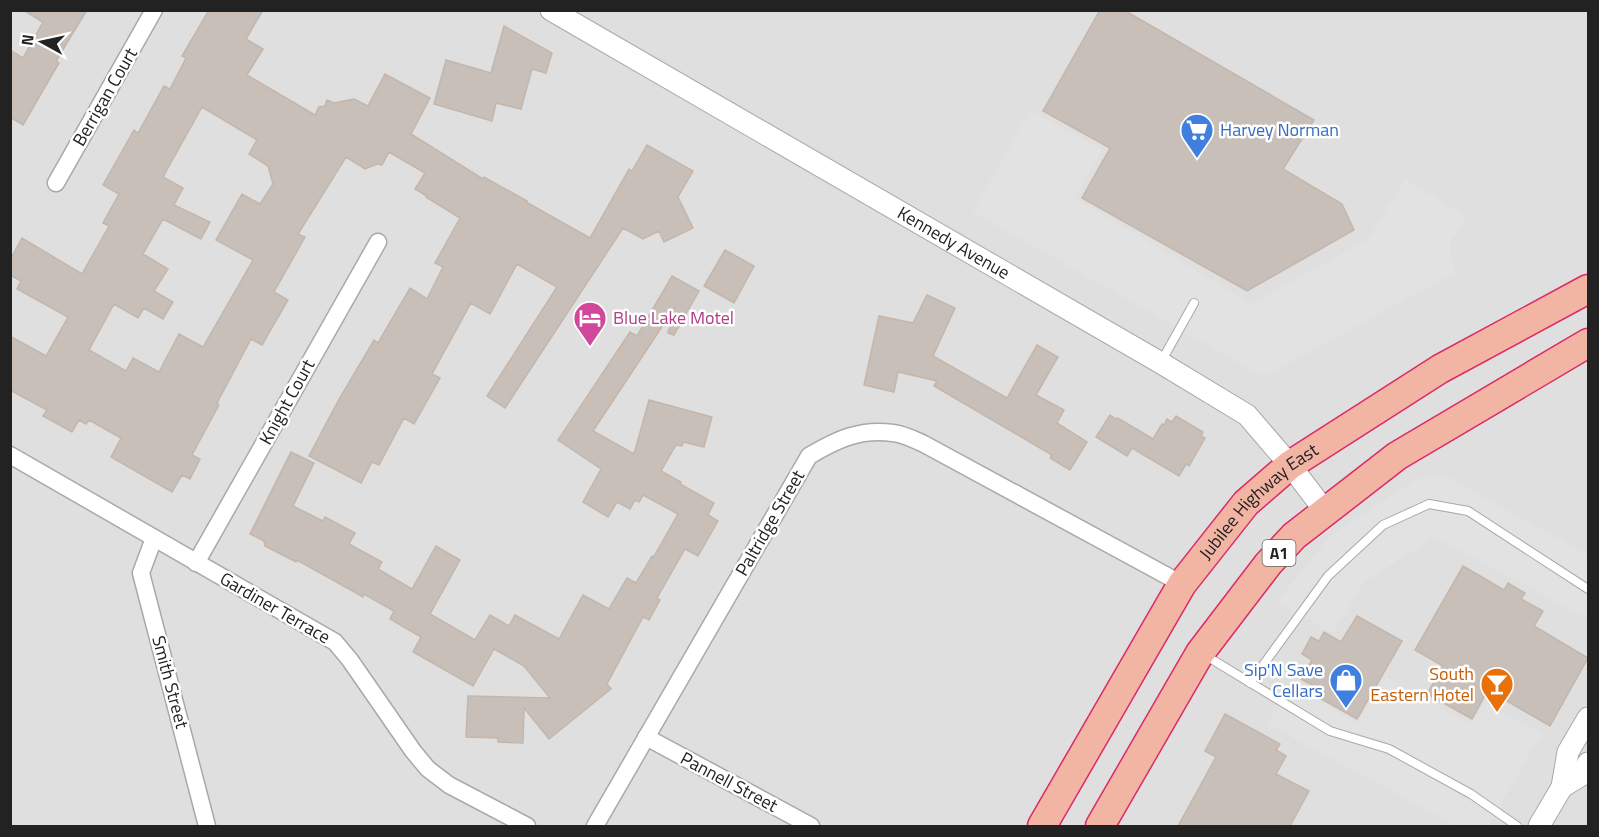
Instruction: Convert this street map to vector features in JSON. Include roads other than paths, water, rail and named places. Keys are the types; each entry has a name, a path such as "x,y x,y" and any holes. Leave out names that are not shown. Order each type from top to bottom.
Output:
{"highway":[{"name":"Jubilee Highway East","path":"1042,826 1182,584 1246,504 1290,465 1440,369 1588,289"},
{"name":"A1","path":"1100,826 1200,652 1268,564 1294,536 1397,456 1588,343"},
{"path":"1547,368 1588,355"}],"street":[{"name":"Berrigan Court","path":"56,183 154,10"},
{"name":"Kennedy Avenue","path":"550,10 1247,415 1290,465 1325,511"},
{"name":"Knight Court","path":"196,563 378,242"},
{"name":"Paltridge Street","path":"595,826 809,456 833,442 863,432 895,433 924,444 1182,584"},
{"name":"Gardiner Terrace","path":"10,456 335,642 428,770 449,785 527,826"},
{"name":"Smith Street","path":"154,538 141,573 207,826"},
{"path":"1539,826 1562,787 1568,752 1588,718"},
{"name":"Pannell Street","path":"646,737 811,826"},
{"path":"1562,787 1582,775 1588,763"}],"lane":[{"path":"1161,363 1194,303"},
{"path":"1250,683 1328,576 1383,525 1429,504 1468,511 1588,589"},
{"path":"1200,652 1330,731 1389,749 1471,794 1517,826"}],"place":[{"name":"Harvey Norman","path":"1197,159"},
{"name":"Blue Lake Motel","path":"590,347"},
{"name":"Sip'N Save Cellars","path":"1346,709"},
{"name":"South Eastern Hotel","path":"1497,713"}]}
